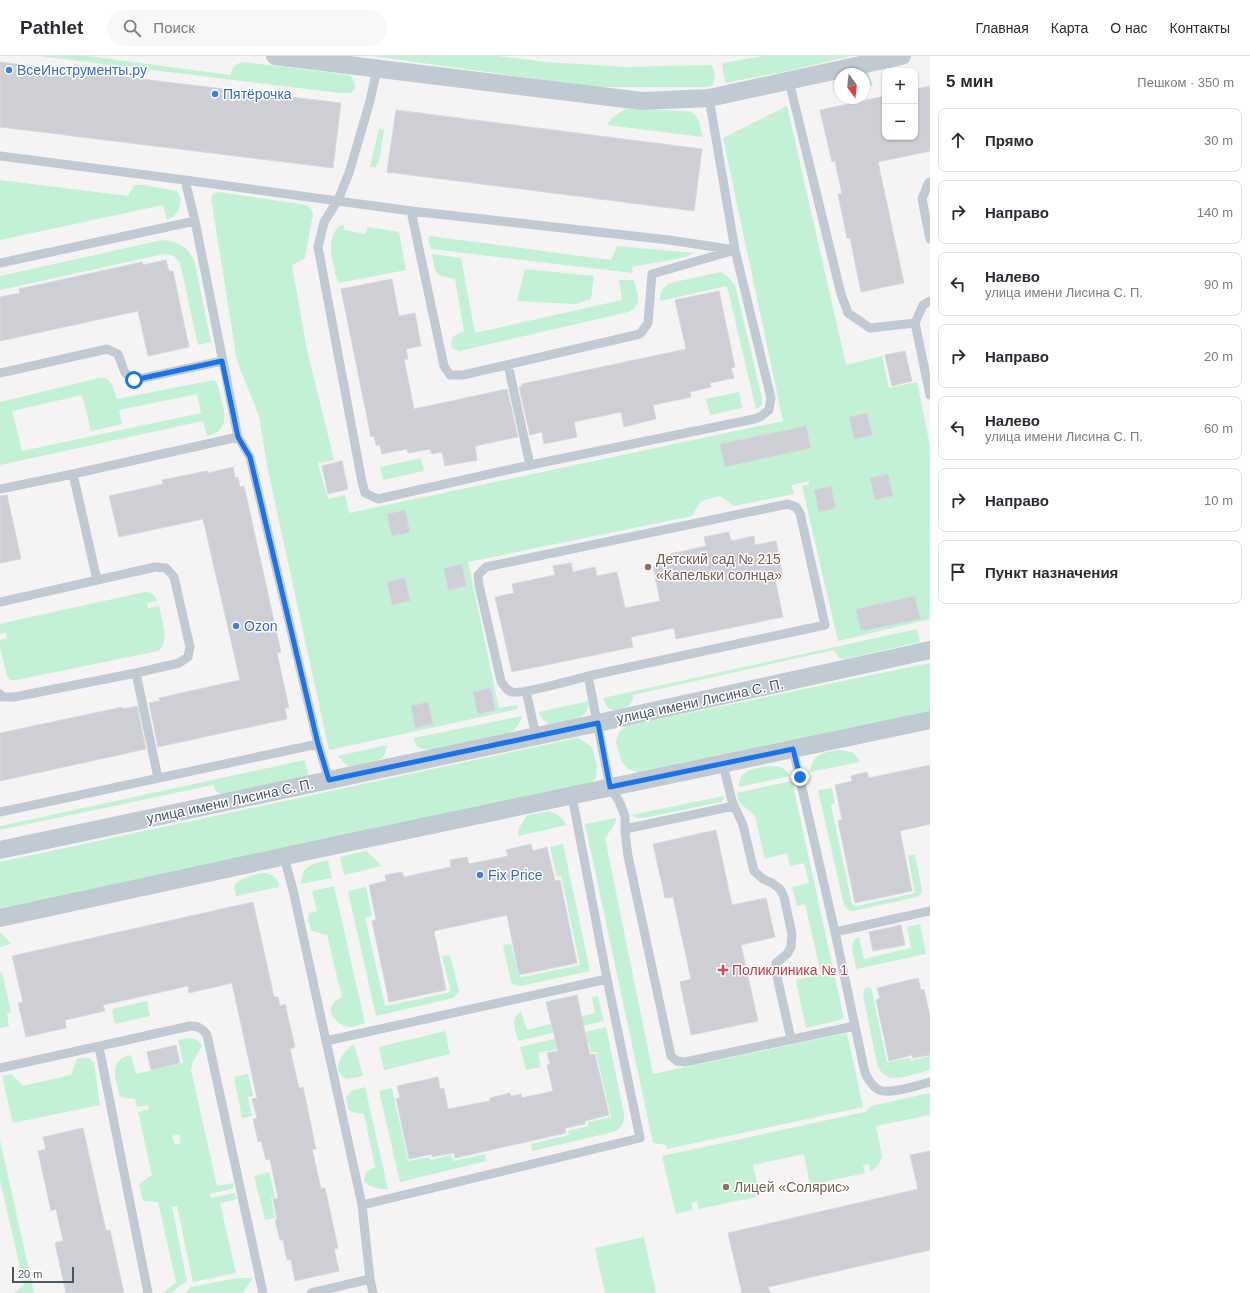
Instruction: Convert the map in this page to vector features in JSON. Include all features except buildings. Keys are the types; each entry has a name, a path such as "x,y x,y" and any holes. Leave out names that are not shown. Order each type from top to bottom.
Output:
{"street":[{"path":"275,56 642,101 708,98 902,56"},
{"name":"улица имени Лисина С. П.","path":"0,850 598,723 930,650"},
{"path":"0,918 930,720"}],"lane":[{"path":"377,69 370,101 351,166 338,200 324,222 318,247 365,493 378,499 530,465 754,419 760,417 769,410 771,398 735,250 708,98"},
{"path":"789,81 841,294 848,313 859,322 870,328 915,323"},
{"path":"0,156 338,200 411,211 669,240 735,250"},
{"path":"185,180 195,221 238,437 250,457 318,744 329,780"},
{"path":"930,182 922,198 930,239"},
{"path":"411,211 444,366 450,375 463,375 640,334 648,323 652,274 735,250"},
{"path":"0,263 195,221"},
{"path":"930,301 923,305 915,323 930,395"},
{"path":"0,373 107,350 118,354 125,373 134,380 222,361"},
{"path":"508,365 530,465"},
{"path":"0,489 238,437"},
{"path":"73,474 97,580"},
{"path":"788,504 796,507 800,513 825,625 588,676 526,691 512,692 505,688 501,681 478,585 478,575 486,567 788,504"},
{"path":"0,602 155,567 166,568 174,577 190,647 188,657 179,663 14,698 2,697 0,694"},
{"path":"136,673 158,778"},
{"path":"588,676 610,787 619,801 625,816 628,856 672,1056 677,1061 685,1062 855,1026"},
{"path":"526,691 536,736"},
{"path":"0,812 318,744"},
{"path":"793,749 835,932 865,1073 870,1082 879,1090 891,1091 930,1082"},
{"path":"723,764 730,794 743,824 754,871 763,879 780,889 784,897 792,934 791,947 776,963 776,972 791,1039"},
{"path":"362,1205 640,1138 607,979 572,796"},
{"path":"625,829 734,806"},
{"path":"284,857 293,890 362,1205 370,1279 373,1293"},
{"path":"835,932 930,911"},
{"path":"326,1041 607,979"},
{"path":"0,1068 190,1026 197,1026 203,1029 207,1035 263,1293"},
{"path":"99,1047 148,1293"},
{"path":"311,1293 370,1279"}],"green space":[{"path":"39,56 87,56 230,75 234,66 243,62 350,75 355,86 351,93 339,93"},
{"path":"372,56 497,56 547,62 625,67 711,65 714,78 712,86 704,87 595,87"},
{"path":"764,56 851,56 793,70 725,83 722,63"},
{"path":"870,78 873,86 870,86"},
{"path":"787,106 846,365 882,356 889,388 917,382 930,446 930,619 838,641 802,486 809,484 809,481 792,485 794,494 734,506 720,496 701,501 692,516 468,562 499,708 517,705 518,709 329,750 267,466 259,416 237,361 211,198 214,193 219,192 306,205 311,209 313,214 305,258 292,265 307,350 334,460 318,463 328,499 345,495 349,513 783,421 723,138"},
{"path":"626,109 688,111 697,118 703,137 607,125 613,117"},
{"path":"379,129 384,130 379,161 376,167 370,167"},
{"path":"0,180 128,196 134,185 143,185 177,191 180,199 180,208 175,215 167,220 163,205 0,240"},
{"path":"341,225 344,225 344,230 365,234 368,227 399,232 406,270 338,283 332,261 331,244 332,237"},
{"path":"430,236 611,260 617,246 694,253 686,257 632,267 633,273 431,249 428,239"},
{"path":"162,240 181,245 188,251 194,260 211,342 198,345 180,263 174,256 164,254 0,290 0,276"},
{"path":"432,254 461,258 475,333 622,300 619,280 634,280 638,294 638,302 633,309 628,312 459,351 452,348 451,344 455,335 464,331 455,279 438,275 435,270"},
{"path":"525,269 594,276 591,299 576,304 517,301"},
{"path":"721,272 735,285 762,398 762,405 756,409 727,286 660,301 662,290 670,283"},
{"path":"99,378 106,378 112,384 117,399 214,380 219,390 224,410 224,421 223,426 219,430 207,436 203,421 0,465 0,402","holes":["197,394 201,413 22,451 12,411 82,395 91,431 122,424 119,410"]},
{"path":"739,392 742,408 710,415 706,399"},
{"path":"421,458 424,471 383,480 380,467"},
{"path":"145,592 151,593 155,597 157,601 147,603 148,608 159,606 163,623 165,636 164,642 158,651 16,680 10,680 7,676 0,647 0,640 7,638 6,633 0,634 0,625 3,623"},
{"path":"917,629 920,642 845,659 839,658 834,650 633,695 633,700 631,703 620,709 614,710 609,708 603,698"},
{"path":"930,663 930,711 639,773 628,769 622,762 616,742 618,733 626,726"},
{"path":"589,701 588,708 585,713 576,720 550,724 542,719 539,712"},
{"path":"522,716 517,726 507,734 429,750 419,747 413,738"},
{"path":"577,738 592,747 597,766 596,778 590,784 0,909 0,862"},
{"path":"387,745 382,758 369,764 350,768 338,756"},
{"path":"841,750 854,753 860,762 810,772 813,761 816,757 830,751"},
{"path":"305,760 308,773 307,777 222,795 216,791 213,785 0,830 0,826"},
{"path":"770,766 782,768 790,776 739,787 741,776 749,770"},
{"path":"792,781 844,1019 806,1028 796,980 821,974 805,904 797,906 792,887 809,883 804,863 790,866 787,853 765,859 755,816 739,802 737,793"},
{"path":"832,788 835,803 831,805 852,904 856,906 915,893 908,856 915,854 922,890 921,894 917,897 853,911 848,910 844,905 818,790"},
{"path":"724,796 724,799 721,802 644,818 637,818 631,815"},
{"path":"549,811 559,816 566,825 518,836 519,828 527,815"},
{"path":"616,818 614,826 605,838 653,1074 847,1033 863,1107 667,1149 666,1145 653,1143 585,824"},
{"path":"563,844 590,971 520,986 515,985 511,982 503,945 511,944 519,976 522,977 580,965 561,876 557,877 550,847"},
{"path":"366,851 382,866 344,875 340,857"},
{"path":"328,860 332,878 301,884 303,873 308,867"},
{"path":"261,873 268,874 276,878 279,887 236,896 234,886 237,883 246,877"},
{"path":"334,886 365,1023 351,1027 338,1022 332,1014 332,1005 336,1000 342,997 327,935 312,931 308,920 309,913 317,911 312,891"},
{"path":"366,887 372,916 365,917 385,1006 447,993 450,991 442,956 450,955 459,992 453,998 376,1016 348,891"},
{"path":"920,924 926,954 856,969 852,947 853,942 856,939 859,937 864,959 911,948 907,927"},
{"path":"1,933 11,944 0,947"},
{"path":"2,972 11,1012 7,1014 9,1026 0,1028 0,973"},
{"path":"871,987 887,1062 910,1058 911,1061 930,1056 930,1070 903,1077 892,1078 888,1077 878,1068 863,995 865,988"},
{"path":"598,996 604,1021 518,1041 514,1025 517,1014 521,1012 527,1030 595,1013 592,997"},
{"path":"147,1001 150,1016 115,1024 112,1009"},
{"path":"606,1027 624,1114 622,1125 619,1129 613,1132 532,1151 531,1144 569,1135 568,1131 588,1126 588,1122 611,1117 596,1052 591,1052 589,1042 538,1053 541,1067 526,1070 520,1047"},
{"path":"445,1031 450,1054 384,1070 379,1047"},
{"path":"188,1038 195,1039 200,1042 202,1046 193,1061 191,1070 217,1186 233,1183 234,1188 210,1194 211,1198 235,1193 237,1199 220,1203 236,1273 193,1282 177,1206 172,1207 187,1282 182,1284 172,1293 163,1293 176,1282 158,1202 143,1201 139,1184 152,1175 138,1112 149,1109 148,1105 137,1107 135,1099 120,1097 115,1071 119,1061 131,1055 136,1074 183,1063 178,1040","holes":["179,1134 181,1143 175,1145 172,1136"]},
{"path":"354,1044 363,1076 346,1079 339,1072 338,1066 348,1048"},
{"path":"90,1058 94,1063 100,1105 13,1123 2,1076 11,1074 23,1086 71,1075 77,1059"},
{"path":"248,1074 253,1096 248,1097 252,1116 242,1118 234,1077"},
{"path":"365,1087 388,1189 375,1188 364,1181 366,1172 375,1167 364,1114 350,1111 347,1106 346,1097 351,1091"},
{"path":"392,1088 408,1161 429,1157 430,1160 451,1155 453,1161 485,1154 486,1161 400,1182 379,1091"},
{"path":"930,1093 930,1115 876,1126 882,1156 878,1165 870,1171 869,1164 863,1165 865,1173 810,1185 804,1154 753,1165 760,1196 699,1209 697,1201 691,1203 693,1210 676,1214 662,1156 865,1112 871,1106"},
{"path":"0,1140 34,1293 14,1293 24,1285 0,1180"},
{"path":"269,1172 275,1197 271,1198 275,1218 265,1220 254,1176"},
{"path":"644,1237 656,1293 605,1293 595,1248"},
{"path":"238,1278 253,1278 243,1293 184,1293 191,1287"}],"place":[{"name":"ВсеИнструменты.ру","path":"9,70"},
{"name":"Пятёрочка","path":"215,94"},
{"name":"Детский сад № 215 «Капельки солнца»","path":"648,567"},
{"name":"Ozon","path":"236,626"},
{"name":"Fix Price","path":"480,875"},
{"name":"Поликлиника № 1","path":"723,970"},
{"name":"Лицей «Солярис»","path":"726,1187"}],"route":[{"path":"134,380 222,361 238,437 250,457 318,744 329,780 598,723 610,787 793,749 800,777"}]}
